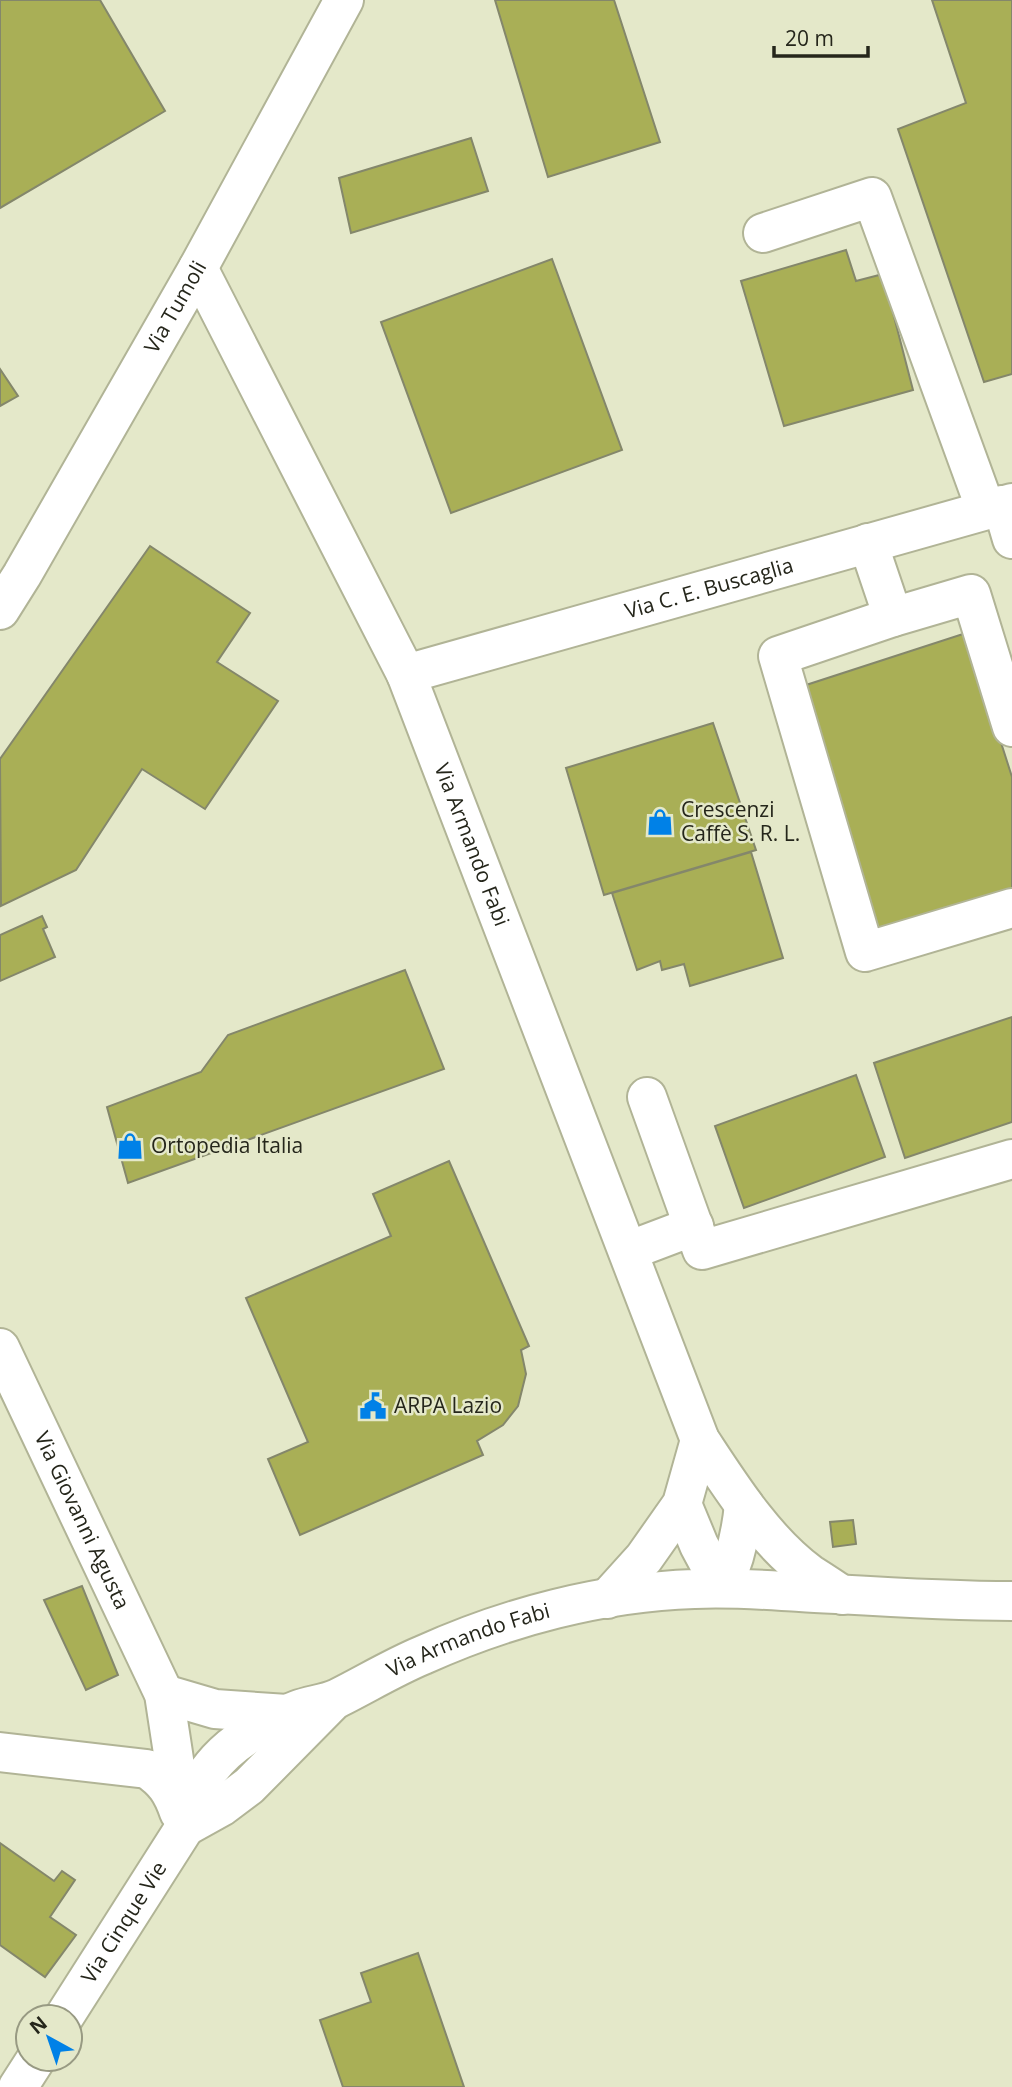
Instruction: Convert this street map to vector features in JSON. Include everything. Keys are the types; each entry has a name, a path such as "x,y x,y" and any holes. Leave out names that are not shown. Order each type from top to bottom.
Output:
{"street":[{"name":"Via Tumoli","path":"0,610 198,268 344,0"},
{"path":"763,233 872,197 1003,514"},
{"name":"Via Armando Fabi","path":"198,268 406,674 700,1440 744,1505 786,1553 809,1573 842,1595"},
{"name":"Via C. E. Buscaglia","path":"406,674 867,543 1003,514"},
{"path":"867,543 893,617"},
{"path":"1012,727 971,594 778,656 864,952 1012,908"},
{"path":"647,1097 702,1250 1012,1159"},
{"path":"628,1251 694,1226"},
{"name":"Via Giovanni Agusta","path":"0,1348 164,1694 185,1827"},
{"path":"607,1599 644,1558 682,1504 700,1440"},
{"path":"682,1504 699,1545 722,1588"},
{"path":"722,1588 735,1557 744,1505"},
{"name":"Via Armando Fabi","path":"335,1699 397,1666 447,1644 537,1615 607,1599 669,1590 722,1588 1012,1601"},
{"path":"164,1694 215,1709 287,1714"},
{"path":"185,1827 195,1796 208,1772 230,1748 254,1731 287,1714 335,1699"},
{"path":"185,1827 221,1807 249,1786 335,1699"},
{"path":"0,1752 147,1769 169,1787 185,1827"},
{"name":"Via Cinque Vie","path":"73,2003 185,1827"}],"building":[{"path":"0,0 100,0 165,111 0,208"},
{"path":"495,0 614,0 660,142 548,177"},
{"path":"932,0 1012,0 1012,374 984,382 898,129 966,103"},
{"path":"471,138 488,191 351,233 339,178"},
{"path":"846,250 856,281 883,274 913,390 784,426 741,281"},
{"path":"552,259 622,450 451,513 381,322"},
{"path":"0,369 18,396 0,406"},
{"path":"150,546 250,613 217,662 278,701 205,809 142,769 76,870 1,906 0,759"},
{"path":"966,633 1012,777 1012,893 878,935 800,687"},
{"path":"713,723 756,850 604,895 566,768"},
{"path":"751,852 783,958 690,986 684,964 662,970 660,961 637,970 612,893"},
{"path":"42,916 47,927 43,929 55,957 0,981 0,935"},
{"path":"405,970 444,1069 128,1183 107,1107 201,1072 228,1035"},
{"path":"1012,1017 1012,1122 905,1158 874,1063"},
{"path":"856,1075 885,1157 744,1208 715,1126"},
{"path":"449,1161 529,1346 521,1350 526,1374 518,1406 503,1425 477,1441 483,1455 300,1535 268,1459 308,1442 246,1298 391,1236 373,1194"},
{"path":"853,1520 856,1544 833,1547 830,1522"},
{"path":"82,1586 118,1675 86,1690 44,1600"},
{"path":"0,1843 54,1881 62,1871 75,1880 50,1917 76,1935 45,1977 0,1945"},
{"path":"418,1953 464,2087 343,2087 320,2020 371,2002 361,1973"}],"place":[{"name":"Crescenzi Caffè S. R. L.","path":"660,822"},
{"name":"Ortopedia Italia","path":"130,1146"},
{"name":"ARPA Lazio","path":"373,1406"}]}
